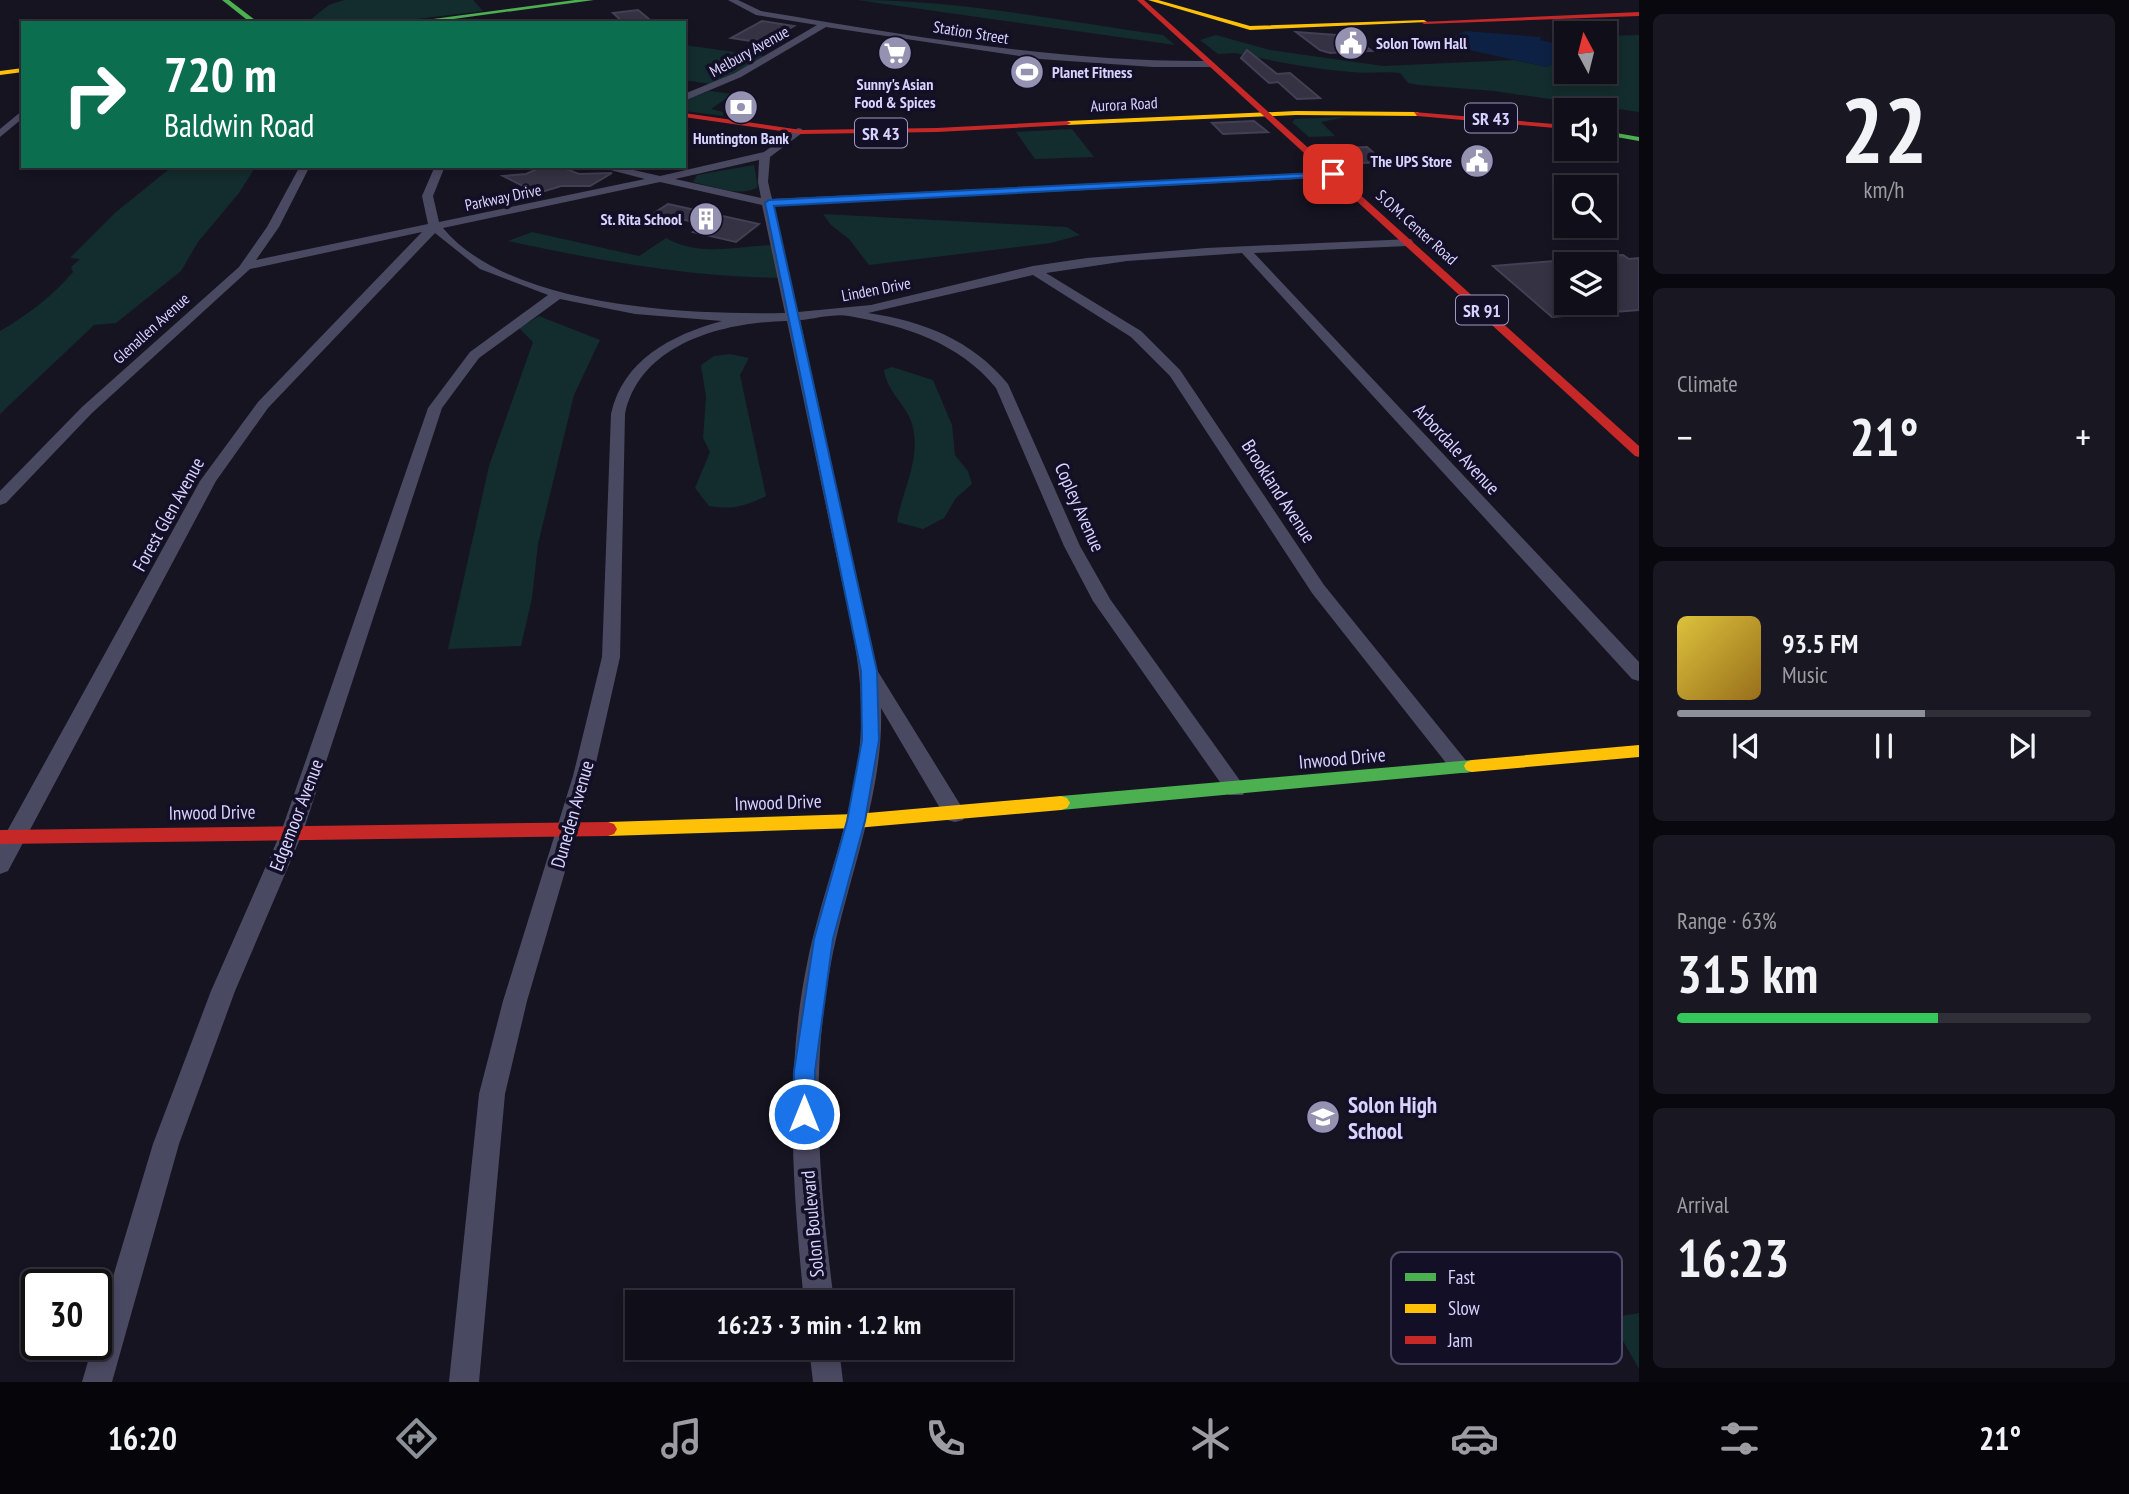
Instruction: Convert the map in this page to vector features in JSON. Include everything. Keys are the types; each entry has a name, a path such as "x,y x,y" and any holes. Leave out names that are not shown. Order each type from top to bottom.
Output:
{"main road":[{"path":"225,0 253,21"},
{"path":"422,21 591,0"},
{"name":"S.O.M. Center Road","path":"1140,0 1153,7 1210,64 1636,447"},
{"path":"1153,7 1172,6 1250,28 1639,14"},
{"path":"0,73 21,70"},
{"name":"Aurora Road","path":"686,115 798,131 902,132 1348,111 1433,114 1554,126"},
{"path":"1617,135 1639,139"},
{"name":"Inwood Drive","path":"8,836 568,830 856,821 1639,751"}],"street":[{"name":"Station Street","path":"732,0 752,11 1079,62 1135,65 1210,64"},
{"name":"Melbury Avenue","path":"686,97 738,75 825,23"},
{"path":"0,134 21,115"},
{"path":"767,154 798,131"},
{"name":"Parkway Drive","path":"246,266 662,179 767,154"},
{"name":"Solon Boulevard","path":"767,154 761,170 869,671 870,740 856,821 823,939 804,1071 804,1136 818,1290"},
{"name":"Glenallen Avenue","path":"0,500 86,410 246,266 273,227 304,168"},
{"path":"433,228 426,194 439,168"},
{"path":"610,168 769,203 1333,174"},
{"name":"Linden Drive","path":"433,228 455,247 494,270 558,294 654,312 752,317 841,313 1033,270 1127,258 1407,242"},
{"name":"Forest Glen Avenue","path":"0,865 8,836 208,481 237,438 272,396 433,228"},
{"name":"Arbordale Avenue","path":"1246,251 1639,674"},
{"name":"Brookland Avenue","path":"1033,270 1136,334 1174,373 1318,589 1461,768"},
{"name":"Edgemoor Avenue","path":"97,1382 166,1144 223,990 292,832 435,408 475,351 513,322 558,294"},
{"name":"Copley Avenue","path":"841,313 904,324 938,335 969,352 990,369 1003,387 1072,546 1101,601 1236,789"},
{"name":"Duneden Avenue","path":"464,1382 492,1094 515,1001 568,830 611,657 618,414 624,389 640,369 667,348 726,323 752,317"},
{"path":"869,671 955,814"},
{"path":"825,1360 828,1382"}],"green space":[{"path":"344,0 473,0 483,11 401,21 309,21 329,5"},
{"path":"857,0 1010,12 1163,35 1175,45"},
{"path":"1216,35 1270,50 1383,66 1514,60 1547,67 1554,63 1554,84 1582,85 1617,84 1617,36 1639,35 1639,112 1617,109 1617,98 1554,100 1494,91 1419,85 1408,83 1400,73 1336,71 1235,53 1218,54 1200,40"},
{"path":"686,45 764,56 717,85 686,80"},
{"path":"710,91 733,94 711,109 723,112 723,116 686,111 686,99"},
{"path":"1346,117 1321,122 1335,136 1309,137 1292,122 1295,119"},
{"path":"1072,129 1094,157 1035,159 1016,132"},
{"path":"754,165 758,187 751,190 727,190 693,182 697,175"},
{"path":"171,168 255,168 239,193 198,242 181,271 116,323 94,325 0,414 0,331 57,289 73,272 71,267 80,259 70,258 116,212"},
{"path":"823,214 1067,227 1080,235 1051,243 869,265 849,239 831,225"},
{"path":"532,232 639,256 666,238 693,248 706,249 777,245 784,278 713,275 645,267 508,241"},
{"path":"539,316 600,340 574,395 538,544 532,598 521,646 448,649 489,466 533,342 519,328"},
{"path":"730,354 749,358 740,375 766,496 725,508 709,506 695,488 710,452 703,438 706,397 701,365 714,356"},
{"path":"892,367 933,380 952,425 955,455 968,471 972,484 956,498 944,518 923,529 897,522 915,449 912,424 886,378 884,370"},
{"path":"1639,1313 1639,1369 1622,1339 1622,1316"}],"water":[{"path":"1465,31 1541,37 1540,40 1554,43 1554,63 1547,67 1460,48 1447,40"}],"building":[{"path":"638,10 652,21 622,21 613,13"},
{"path":"762,21 794,26 763,43 731,38"},
{"name":"Solon Town Hall","path":"1296,32 1350,36 1372,51 1330,53 1320,50"},
{"path":"1247,50 1277,74 1290,73 1320,98 1297,99 1278,82 1269,83 1241,58"},
{"path":"1254,121 1268,132 1223,134 1212,123"},
{"path":"1367,147 1384,162 1362,163 1345,148"},
{"path":"540,168 564,168 579,174 612,173 590,186 561,186 545,191 533,191 503,176 526,174"},
{"name":"St. Rita School","path":"668,204 759,224 736,242 693,232 703,224 654,213"},
{"path":"1617,255 1629,259 1639,258 1639,310 1617,312"},
{"path":"1554,261 1554,315 1577,315 1552,317 1493,266"}],"traffic: fast":[{"path":"225,0 253,21"},
{"path":"422,21 591,0"},
{"path":"1617,135 1639,139"},
{"path":"1061,803 1472,766"}],"traffic: slow":[{"path":"1151,0 1250,28 1424,22"},
{"path":"0,73 21,70"},
{"path":"1067,123 1296,113 1417,114"},
{"path":"1472,766 1639,751"},
{"path":"608,829 856,821 1061,803"}],"traffic: jam":[{"path":"1140,0 1639,453"},
{"path":"1424,22 1639,14"},
{"path":"1417,114 1554,126"},
{"path":"686,115 801,132 937,130 1067,123"},
{"path":"0,837 608,829"}],"place":[{"name":"Solon Town Hall","path":"1351,43"},
{"name":"Sunny's Asian Food & Spices","path":"895,53"},
{"name":"Planet Fitness","path":"1027,72"},
{"name":"Huntington Bank","path":"741,107"},
{"name":"The UPS Store","path":"1477,161"},
{"name":"St. Rita School","path":"706,219"},
{"name":"Solon High School","path":"1323,1117"}],"route":[{"path":"804,1114 804,1071 813,995 832,901 856,821 870,740 869,671 769,203 1333,174"}]}
